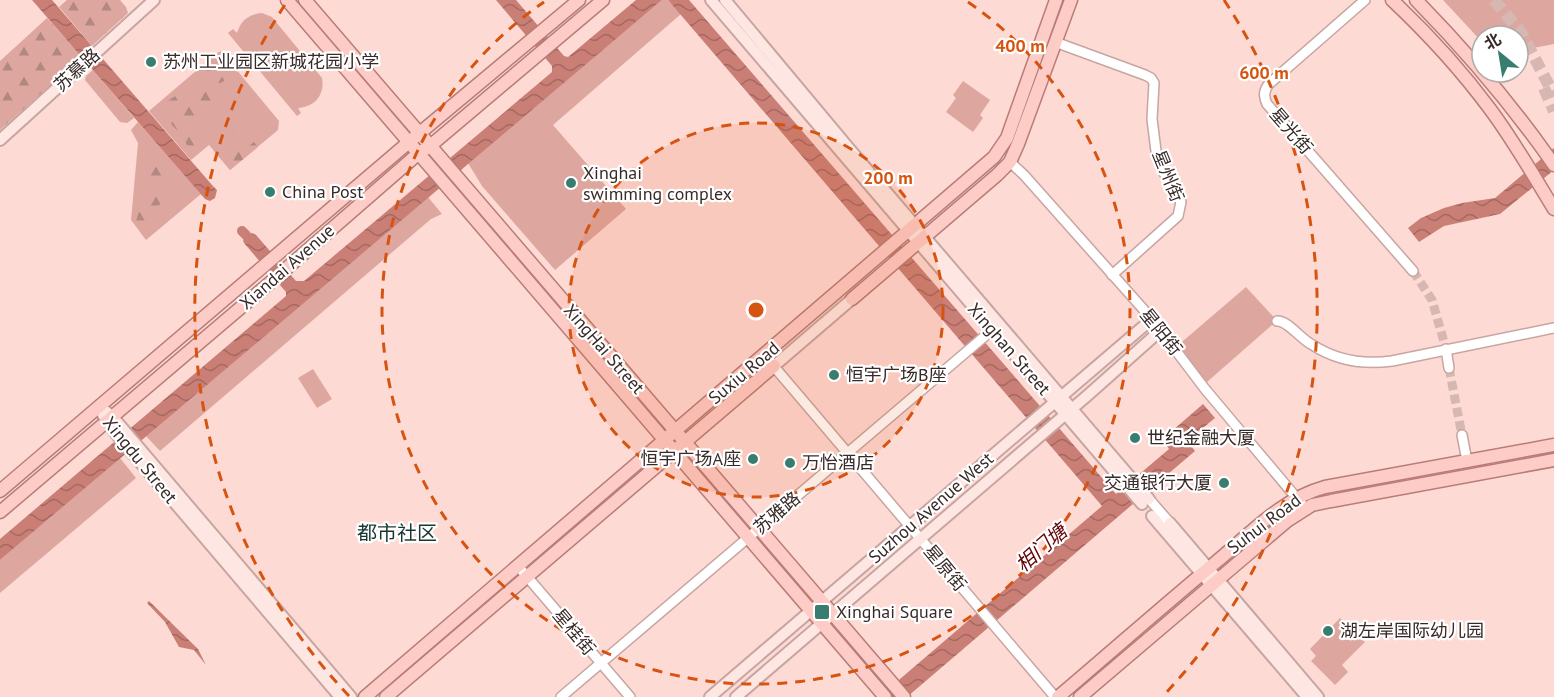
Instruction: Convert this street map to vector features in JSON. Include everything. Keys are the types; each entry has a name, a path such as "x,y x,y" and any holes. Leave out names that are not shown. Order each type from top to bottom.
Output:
{"main road":[{"name":"苏慕路","path":"0,140 154,0"},
{"name":"XingHai Street","path":"287,0 885,696"},
{"name":"XingHai Street","path":"305,0 904,697"},
{"name":"Xiandai Avenue","path":"0,490 419,133 579,0"},
{"name":"Xiandai Avenue","path":"0,512 272,281 418,153 430,146 603,0"},
{"name":"Xinghan Street","path":"711,0 908,232"},
{"name":"Xinghan Street","path":"725,0 917,243 1054,402 1145,501"},
{"name":"Suxiu Road","path":"365,697 765,356 999,152 1007,138 1056,0"},
{"name":"Suxiu Road","path":"386,697 1010,162 1071,0"},
{"path":"1392,0 1429,37 1479,94 1542,186 1554,209"},
{"path":"1416,0 1479,69 1554,165"},
{"name":"Xinghan Street","path":"917,243 1054,402"},
{"name":"Suzhou Avenue West","path":"710,697 1152,319"},
{"name":"Suzhou Avenue West","path":"736,697 1161,330"},
{"name":"Xingdu Street","path":"99,406 120,433 351,697"},
{"name":"Suhui Road","path":"1057,697 1277,510 1297,497 1325,487 1554,445"},
{"name":"Xingdu Street","path":"135,449 340,697"},
{"name":"Suhui Road","path":"1080,697 1214,582 1305,508 1331,501 1554,460"},
{"name":"Xinghan Street","path":"1152,516 1205,571"},
{"name":"Xinghan Street","path":"1170,523 1205,571 1307,697"},
{"name":"Xinghan Street","path":"1214,582 1318,697"}],"street":[{"name":"星光街","path":"1365,0 1270,83 1266,89 1265,99 1413,271"},
{"name":"星州街","path":"1055,42 1150,77 1154,83 1152,120 1154,143 1164,173 1180,200 1181,208 1178,216 1112,275"},
{"name":"星阳街","path":"1010,162 1152,319 1205,389 1305,508"},
{"path":"1277,321 1285,322 1304,340 1317,348 1353,361 1384,362 1554,328"},
{"name":"苏雅路","path":"561,697 992,330"},
{"path":"1446,350 1449,368"},
{"name":"星原街","path":"765,356 978,608 1057,697"},
{"path":"1462,435 1467,461"},
{"name":"Xinghan Street","path":"1145,501 1152,516"},
{"name":"Xinghan Street","path":"1145,501 1170,523"},
{"name":"星桂街","path":"518,566 630,697"}],"green space":[{"path":"67,0 120,0 128,13 92,46 59,7"},
{"path":"662,0 668,0 681,14 553,125 626,209 555,270 482,186 468,163"},
{"path":"1443,0 1554,0 1554,44 1530,49 1530,24 1470,24 1470,29"},
{"path":"262,13 272,17 322,78 322,90 318,99 314,103 298,108 301,113 297,116 228,33 233,29 237,33 246,18"},
{"path":"47,18 82,57 0,130 0,61"},
{"path":"221,51 279,121 278,130 230,170 209,145 191,160 149,111"},
{"path":"222,58 231,65 234,76 220,83 206,82 202,76 206,70 213,62"},
{"path":"93,70 134,118 127,123 120,122 85,80"},
{"path":"963,81 990,100 980,115 983,118 973,132 946,112 956,98 953,95"},
{"path":"226,86 231,90 215,107 215,115 219,121 216,125 200,107 200,97 208,88"},
{"path":"185,91 196,95 194,104 197,114 192,133 201,141 200,146 196,148 187,145 180,133 161,114 166,103"},
{"path":"138,122 201,194 146,240 131,220 138,143 131,130"},
{"path":"226,122 232,125 237,136 245,139 250,145 254,142 258,147 230,170 213,150 217,147 226,150 230,144 220,132"},
{"path":"155,160 162,163 169,173 159,183 153,185 139,179 138,172 141,165"},
{"path":"150,193 162,194 165,199 150,213 147,227 143,230 136,221 141,199"},
{"path":"428,197 442,214 431,219 160,451 146,436"},
{"path":"1246,287 1281,325 1277,323 1272,325 1207,382 1176,347"},
{"path":"313,369 332,399 317,408 298,378"},
{"path":"120,458 136,478 0,593 0,560"},
{"path":"1340,618 1365,642 1342,665 1348,672 1335,685 1311,661 1316,656 1310,649"}],"water":[{"path":"32,0 52,0 217,190 215,198 210,201 205,199"},
{"path":"496,0 516,0 564,56 568,57 636,0 662,0 0,560 0,539 286,296 286,292 244,243 246,235 252,233 256,235 296,281 304,281 552,72 552,66"},
{"path":"668,0 689,0 1116,494 1169,449 1164,442 1165,437 1203,404 1215,418 1187,441 1195,451 907,697 882,697 1102,506"},
{"path":"1554,148 1554,170 1500,214 1444,226 1419,242 1408,228 1421,218 1444,208 1495,198"},
{"path":"149,601 198,649 206,665 194,650 179,647 165,622 147,603"}],"waterway":[{"path":"242,231 246,235"}],"tunnel":[{"path":"1494,0 1522,34 1554,95"},
{"path":"1544,88 1554,111"},
{"path":"1413,271 1432,300 1446,349"},
{"path":"1449,368 1462,435"}],"place":[{"name":"苏州工业园区新城花园小学","path":"151,62"},
{"name":"Xinghai swimming complex","path":"571,183"},
{"name":"China Post","path":"270,192"},
{"name":"恒宇广场B座","path":"834,375"},
{"name":"世纪金融大厦","path":"1135,438"},
{"name":"恒宇广场A座","path":"753,459"},
{"name":"万怡酒店","path":"790,463"},
{"name":"交通银行大厦","path":"1224,483"},
{"name":"Xinghai Square","path":"822,612"},
{"name":"湖左岸国际幼儿园","path":"1328,631"}],"district":[{"name":"都市社区","path":"397,533"}],"water label":[{"name":"相门塘","path":"1041,548"}]}
